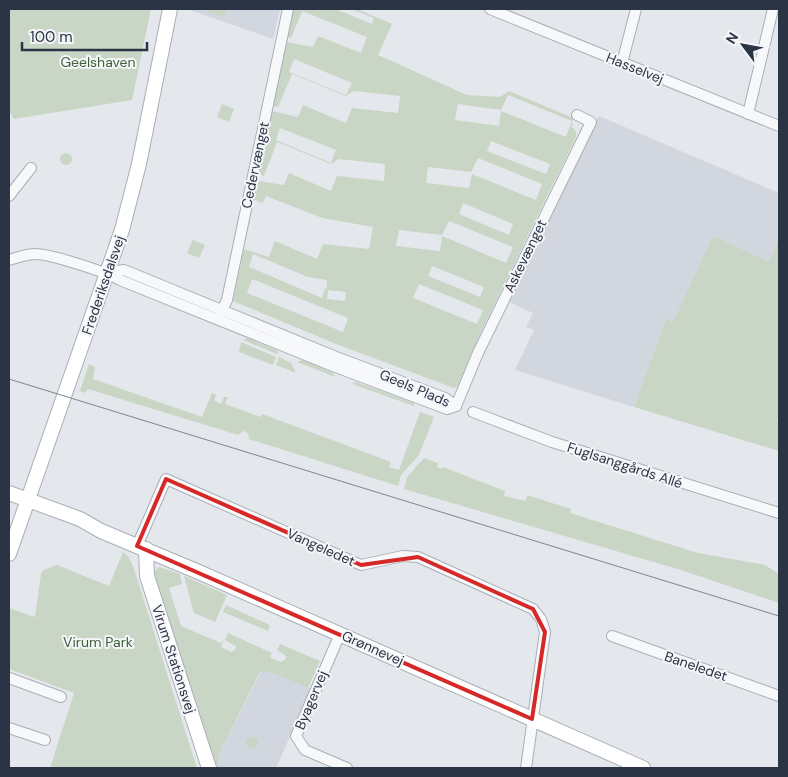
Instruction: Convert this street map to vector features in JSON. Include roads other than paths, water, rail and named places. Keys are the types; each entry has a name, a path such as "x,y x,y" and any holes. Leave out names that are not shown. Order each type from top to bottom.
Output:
{"street":[{"name":"Frederiksdalsvej","path":"104,272 130,180 163,9"},
{"name":"Frederiksdalsvej","path":"9,536 133,192 170,9"},
{"name":"Cedervænget","path":"220,314 227,300 288,9"},
{"name":"Hasselvej","path":"490,9 779,126"},
{"path":"622,62 636,9"},
{"path":"748,114 773,9"},
{"name":"Askevænget","path":"456,406 478,353 591,122 577,116"},
{"path":"9,196 31,168"},
{"name":"Geels Plads","path":"9,260 26,255 48,255 104,272 120,280 220,314 421,400 447,409 456,406"},
{"name":"Fuglsanggårds Allé","path":"473,412 552,442 779,513"},
{"name":"Vangeledet","path":"142,547 166,479 361,565 403,556 418,557 533,609 542,619 545,632 526,768"},
{"name":"Grønnevej","path":"9,492 21,502 80,519 101,531 142,547 643,768"},
{"name":"Frederiksdalsvej","path":"9,554 21,502"},
{"name":"Virum Stationsvej","path":"142,547 147,576 209,768"},
{"name":"Byagervej","path":"340,634 296,736 305,750 347,768"},
{"name":"Baneledet","path":"612,636 779,696"},
{"path":"9,678 61,697"},
{"path":"9,728 45,740"}],"tram line":[{"path":"9,379 779,616"}],"park label":[{"name":"Geelshaven","path":"98,62"},
{"name":"Virum Park","path":"98,642"}]}
